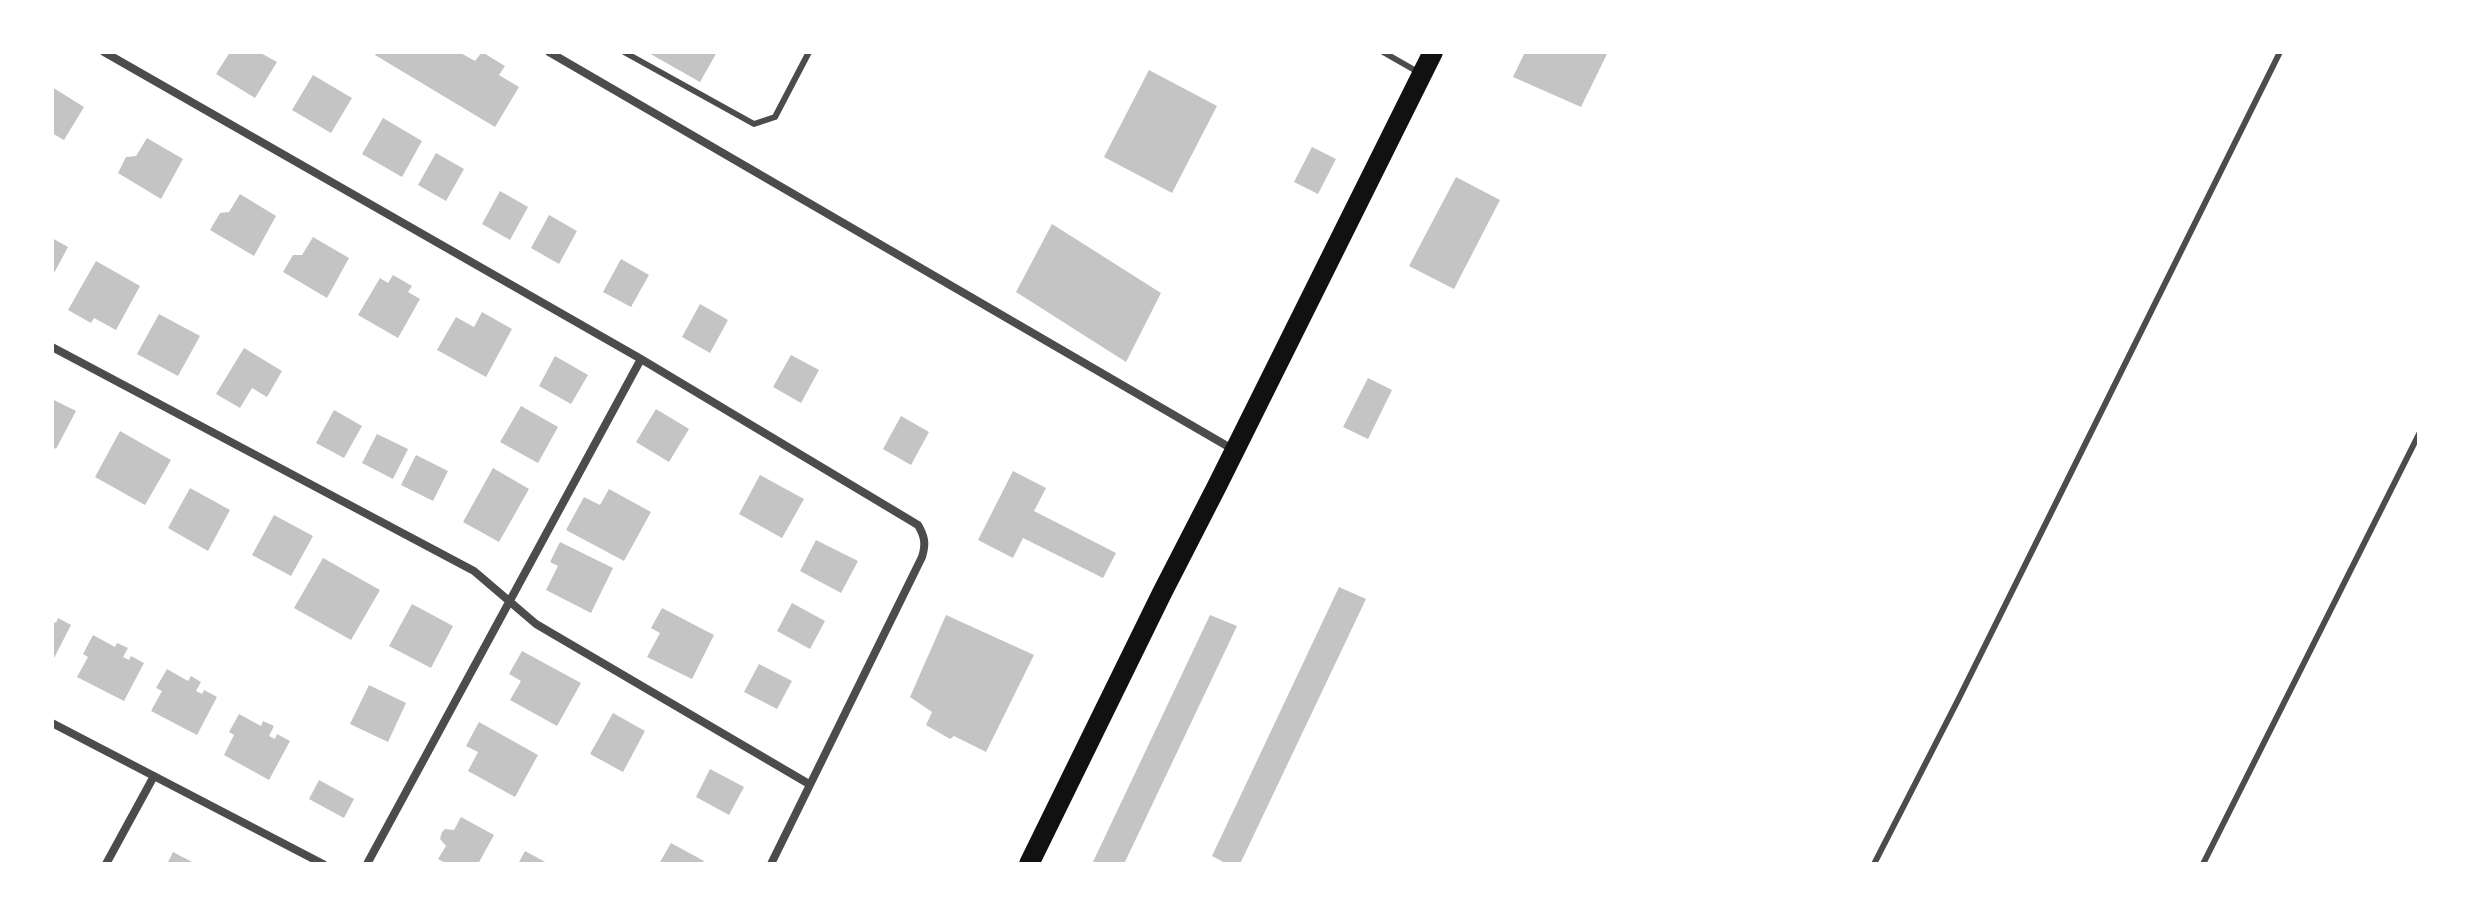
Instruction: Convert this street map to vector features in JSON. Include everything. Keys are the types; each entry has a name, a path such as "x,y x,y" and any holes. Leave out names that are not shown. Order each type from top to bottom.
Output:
{"main road":[{"path":"1029,864 1433,52"}],"street":[{"path":"104,52 641,359 918,525 924,535 922,557 771,864"},
{"path":"549,52 1235,450"},
{"path":"52,347 474,571 536,624 809,784"},
{"path":"367,864 641,359"},
{"path":"52,723 323,864"},
{"path":"106,864 154,776"}],"lane":[{"path":"624,52 754,124 775,117 809,52"},
{"path":"1383,52 1421,74"},
{"path":"1874,864 2280,52"},
{"path":"2203,864 2419,434"}],"building":[{"path":"230,52 259,52 277,62 255,98 216,74"},
{"path":"377,52 459,52 475,61 482,52 505,66 499,75 519,87 495,127 375,55"},
{"path":"647,52 717,52 700,82"},
{"path":"1525,52 1608,52 1581,107 1513,77"},
{"path":"1149,70 1217,106 1172,193 1104,157"},
{"path":"313,75 352,98 331,133 292,110"},
{"path":"52,87 84,107 64,140 52,133"},
{"path":"383,118 422,141 402,177 362,154"},
{"path":"147,138 183,159 161,199 118,173 126,157 136,156"},
{"path":"1312,147 1336,159 1318,194 1294,182"},
{"path":"436,153 464,169 446,201 418,185"},
{"path":"1456,177 1500,200 1454,289 1409,266"},
{"path":"500,191 528,207 510,240 482,224"},
{"path":"240,194 276,216 254,256 210,230 220,213 229,212"},
{"path":"549,215 577,231 559,264 531,248"},
{"path":"1052,224 1161,293 1126,362 1016,292"},
{"path":"313,237 349,258 327,298 283,272 293,255 302,255"},
{"path":"52,238 68,247 52,277"},
{"path":"621,259 649,275 631,307 603,292"},
{"path":"96,261 140,286 116,330 94,318 91,323 68,310"},
{"path":"393,275 412,286 408,292 420,299 398,338 358,315 380,278 388,283"},
{"path":"700,304 728,320 710,353 682,337"},
{"path":"482,312 512,329 486,377 437,350 456,317 474,327"},
{"path":"159,314 200,336 178,376 137,354"},
{"path":"244,348 282,371 267,397 252,388 240,408 216,394"},
{"path":"791,355 819,370 801,403 773,387"},
{"path":"555,356 588,375 571,404 539,386"},
{"path":"1368,378 1392,390 1368,439 1343,427"},
{"path":"52,399 76,411 56,449 52,446"},
{"path":"521,406 558,427 538,463 500,442"},
{"path":"656,409 689,429 669,462 636,442"},
{"path":"334,410 362,426 344,458 316,443"},
{"path":"901,416 929,432 911,465 883,449"},
{"path":"120,431 171,460 145,505 95,477"},
{"path":"377,434 408,449 393,479 362,463"},
{"path":"416,455 448,471 433,501 401,485"},
{"path":"493,468 529,489 499,542 463,522"},
{"path":"1013,471 1046,488 1034,511 1116,553 1103,578 1023,538 1013,558 978,540"},
{"path":"760,475 804,499 782,538 739,514"},
{"path":"190,488 230,510 208,551 168,528"},
{"path":"609,489 651,512 624,561 566,530 584,497 600,505"},
{"path":"274,515 313,536 291,576 252,555"},
{"path":"816,540 858,561 841,593 800,571"},
{"path":"560,542 613,568 591,613 546,590 558,566 550,562"},
{"path":"323,558 380,590 351,640 294,608"},
{"path":"1339,587 1366,599 1240,864 1227,864 1212,856"},
{"path":"792,603 825,621 810,649 777,631"},
{"path":"412,604 453,626 431,668 389,646"},
{"path":"662,608 714,635 692,679 647,657 660,633 651,628"},
{"path":"946,615 1034,655 986,752 954,736 950,739 926,725 932,712 910,697"},
{"path":"1210,615 1237,626 1124,864 1092,864"},
{"path":"58,618 71,625 52,662 52,621 56,623"},
{"path":"93,635 115,647 117,643 128,648 123,657 129,660 131,656 144,663 124,701 77,677 88,657 83,654"},
{"path":"522,651 581,683 557,726 510,700 521,681 509,674"},
{"path":"759,664 792,681 777,709 744,692"},
{"path":"167,669 188,681 191,676 201,682 196,691 202,694 204,690 217,697 197,735 151,711 162,691 156,688"},
{"path":"369,685 406,703 388,742 350,724"},
{"path":"613,713 645,731 623,772 590,754"},
{"path":"239,714 261,726 263,721 274,726 269,736 275,739 277,734 290,741 269,780 224,755 234,735 229,732"},
{"path":"479,722 538,755 515,797 468,771 478,752 466,746"},
{"path":"710,769 744,787 729,815 696,797"},
{"path":"319,780 354,799 344,818 309,799"},
{"path":"461,817 494,835 478,864 447,864 438,859 446,846 440,839 442,832 445,829 454,830"},
{"path":"671,843 704,861 702,864 659,864"},
{"path":"525,851 549,864 518,864"},
{"path":"173,852 196,864 167,864"}]}
